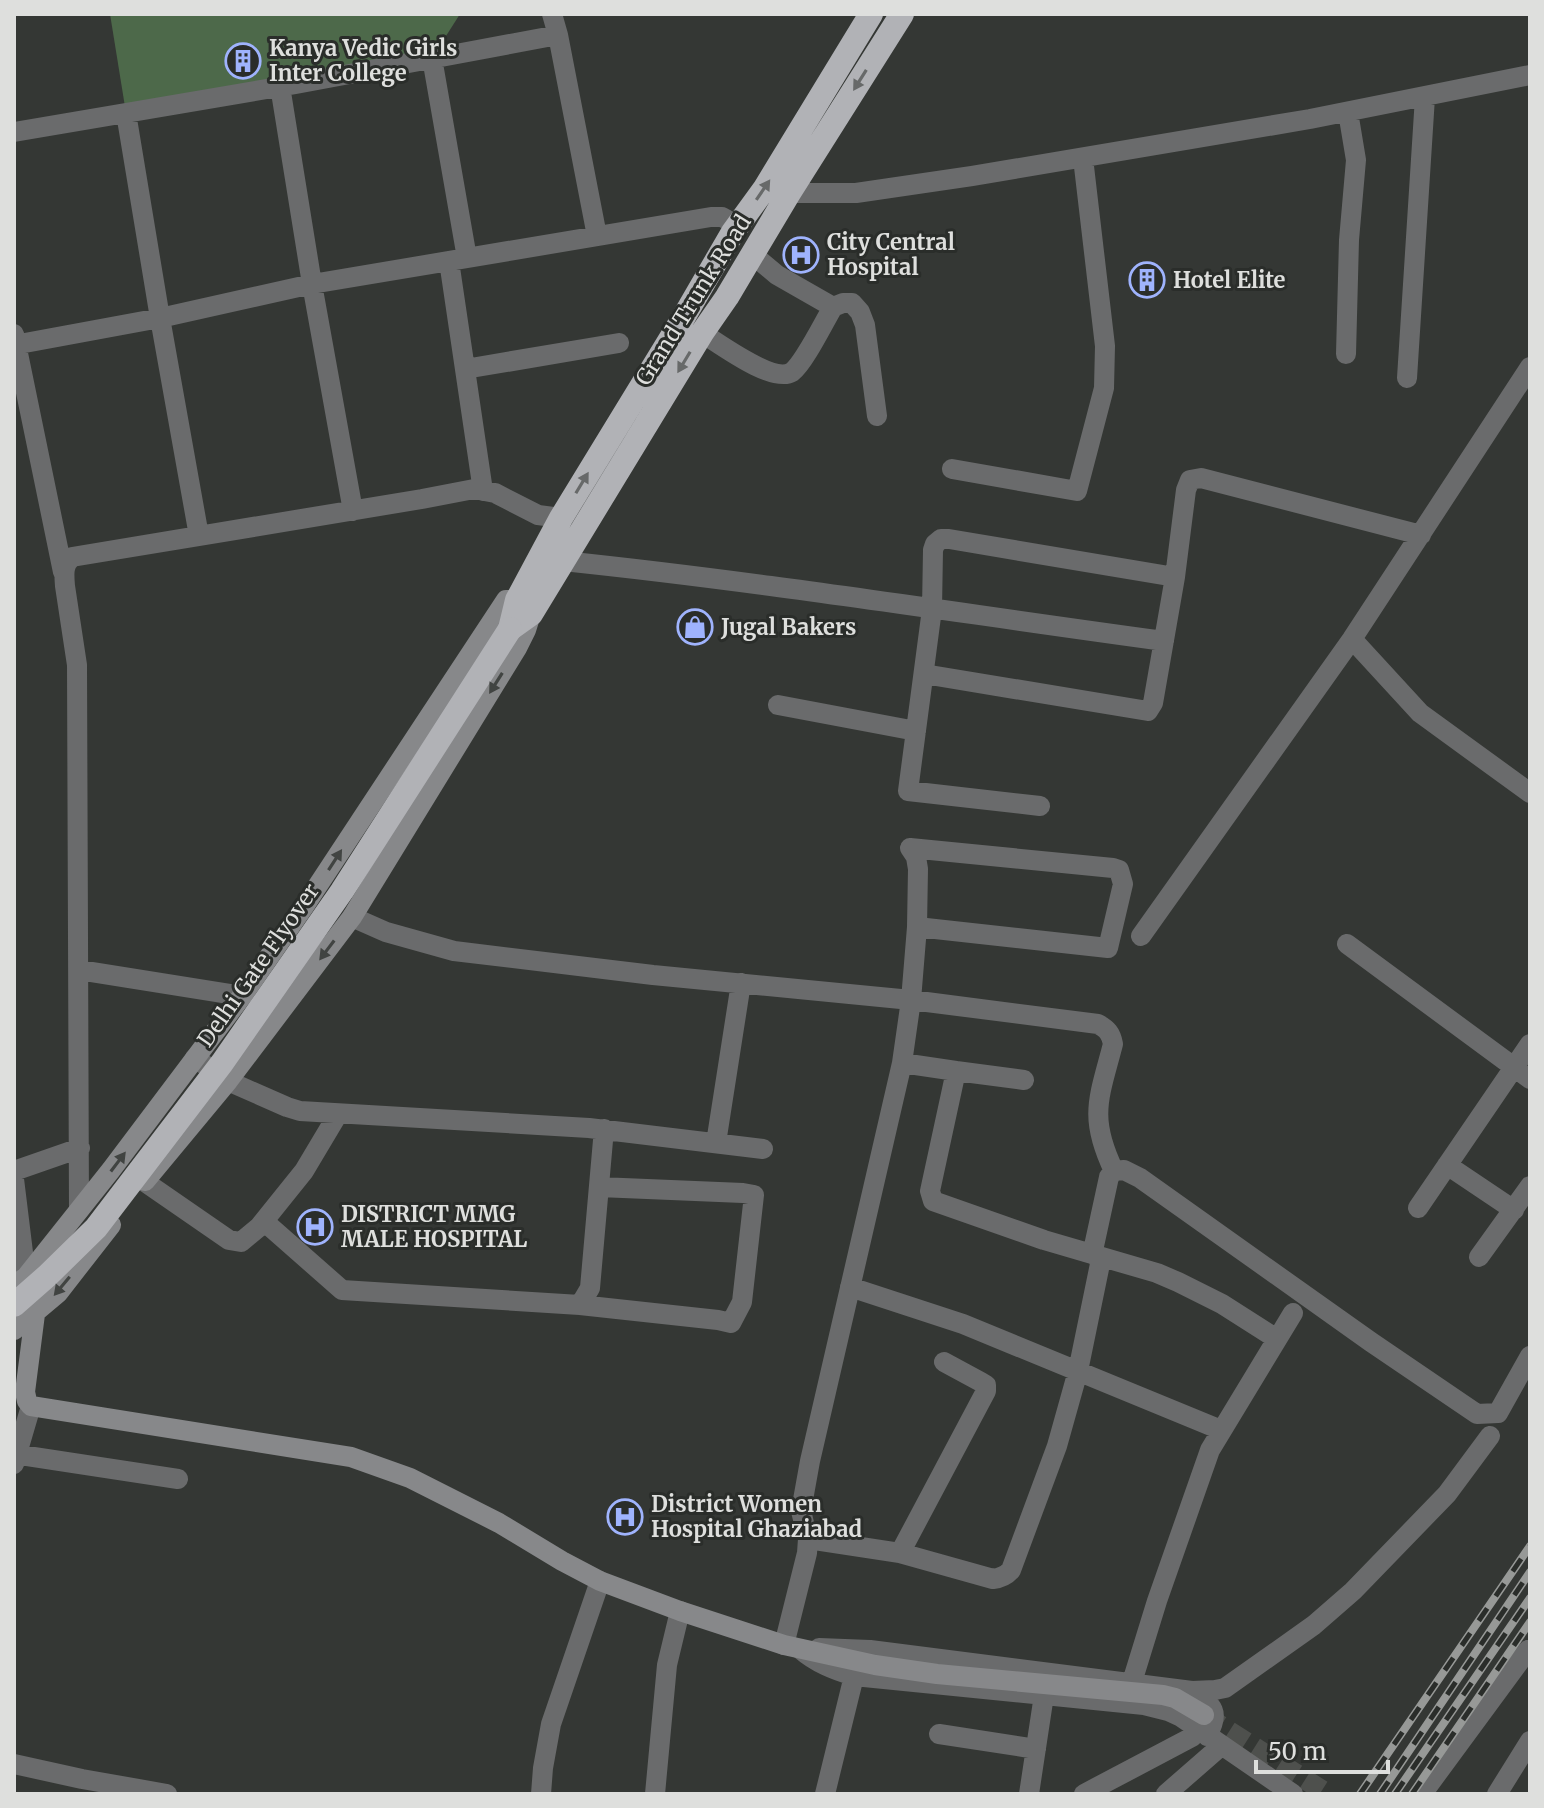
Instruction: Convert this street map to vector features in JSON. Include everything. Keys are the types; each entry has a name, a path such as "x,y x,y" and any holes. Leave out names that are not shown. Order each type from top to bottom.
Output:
{"highway":[{"name":"Grand Trunk Road","path":"524,607 561,518 733,232 765,188 871,14"},
{"name":"Grand Trunk Road","path":"524,607 563,561 902,14"},
{"name":"Delhi Gate Flyover","path":"24,1309 47,1276 96,1228 222,1063 342,891 524,607"}],"main road":[{"path":"14,1330 24,1309 58,1293 228,1081 352,917 517,648 526,630 524,607 506,600 242,996 79,1210 20,1281"},
{"path":"24,1309 28,1379 25,1392 31,1406 351,1457 410,1478 499,1523 600,1581 792,1647 875,1665 937,1674 1163,1695 1175,1698 1208,1732"},
{"path":"14,1342 28,1379"}],"street":[{"path":"552,14 597,236"},
{"path":"14,132 558,35"},
{"path":"432,58 458,260 465,369 483,491"},
{"path":"789,193 856,193 972,176 1348,112 1530,75"},
{"path":"280,86 353,511"},
{"path":"1407,378 1425,97"},
{"path":"1346,354 1349,240 1356,160 1348,112"},
{"path":"126,113 199,536"},
{"path":"952,469 1077,491 1102,398 1106,368 1083,158"},
{"path":"79,1210 77,665 63,572 15,341 160,318 312,284 711,217 722,217 731,222 733,232"},
{"path":"752,254 777,275 833,307"},
{"path":"702,333 765,371 777,375 790,374 833,307 852,303 865,325 877,416"},
{"path":"465,369 619,343"},
{"path":"1141,936 1352,639 1530,367"},
{"path":"924,674 1148,711 1153,703 1190,480 1201,478 1421,535"},
{"path":"63,572 72,557 474,489 495,493 538,515 561,518"},
{"path":"1040,806 908,791 932,609 935,544 941,539 1175,577"},
{"path":"563,561 713,578 1164,641"},
{"path":"1352,639 1420,713 1530,793"},
{"path":"778,705 916,731"},
{"path":"792,1647 808,1539 803,1523 802,1500 902,1063 917,927 918,869 916,857 910,848 1113,868 1119,870 1122,877 1108,948 917,927"},
{"path":"352,917 386,932 454,951 653,975 911,1000 1098,1024 1111,1035 1113,1044 1097,1106 1097,1123 1114,1171"},
{"path":"1347,944 1522,1074"},
{"path":"79,970 242,996"},
{"path":"716,1143 741,983"},
{"path":"1418,1208 1447,1165 1522,1074 1530,1044"},
{"path":"195,1058 228,1081 300,1111 604,1129 763,1149"},
{"path":"902,1063 1024,1080"},
{"path":"956,1071 930,1191 933,1201 1044,1240 1157,1273 1222,1304 1277,1339"},
{"path":"145,1182 229,1240 241,1242 259,1227 304,1171 338,1114"},
{"path":"580,1305 590,1288 604,1129"},
{"path":"14,1171 80,1148"},
{"path":"1447,1165 1514,1210"},
{"path":"808,1539 900,1553 993,1579 1007,1575 1057,1446 1078,1371 1100,1264 1094,1246 1109,1177 1114,1171 1124,1170 1140,1178 1477,1414 1498,1413 1530,1356"},
{"path":"14,1179 20,1281"},
{"path":"1479,1257 1530,1186"},
{"path":"259,1227 267,1224 342,1290 580,1305 731,1323 742,1302 754,1195 599,1187"},
{"path":"850,1287 963,1324 1221,1430"},
{"path":"1132,1682 1210,1450 1293,1313"},
{"path":"900,1553 986,1391 986,1385 944,1362"},
{"path":"31,1406 15,1458 178,1479"},
{"path":"792,1647 852,1648 1192,1691 1225,1688 1314,1625 1353,1591 1438,1504 1490,1436"},
{"path":"541,1794 551,1724 600,1581"},
{"path":"655,1794 667,1665 680,1611"},
{"path":"792,1647 833,1670 854,1676 1157,1707 1208,1732 1293,1794"},
{"path":"1422,1794 1528,1650"},
{"path":"825,1794 854,1676"},
{"path":"1166,1794 1208,1732 1215,1715 1207,1701 1192,1691"},
{"path":"1029,1794 1044,1695"},
{"path":"1084,1794 1192,1737 1208,1732"},
{"path":"939,1734 1036,1749"},
{"path":"1497,1794 1530,1741"},
{"path":"14,1764 80,1787 167,1794"}],"green space":[{"path":"110,14 460,14 432,58 126,113"}],"tunnel":[{"path":"1204,1715 1328,1794"}],"railway":[{"path":"1360,1794 1530,1546"},
{"path":"1380,1794 1530,1572"},
{"path":"1395,1794 1530,1598"},
{"path":"1412,1794 1530,1622"}],"place":[{"name":"Kanya Vedic Girls Inter College","path":"243,61"},
{"name":"City Central Hospital","path":"801,255"},
{"name":"Hotel Elite","path":"1147,280"},
{"name":"Jugal Bakers","path":"695,627"},
{"name":"DISTRICT MMG MALE HOSPITAL","path":"315,1227"},
{"name":"District Women Hospital Ghaziabad","path":"625,1517"}]}
